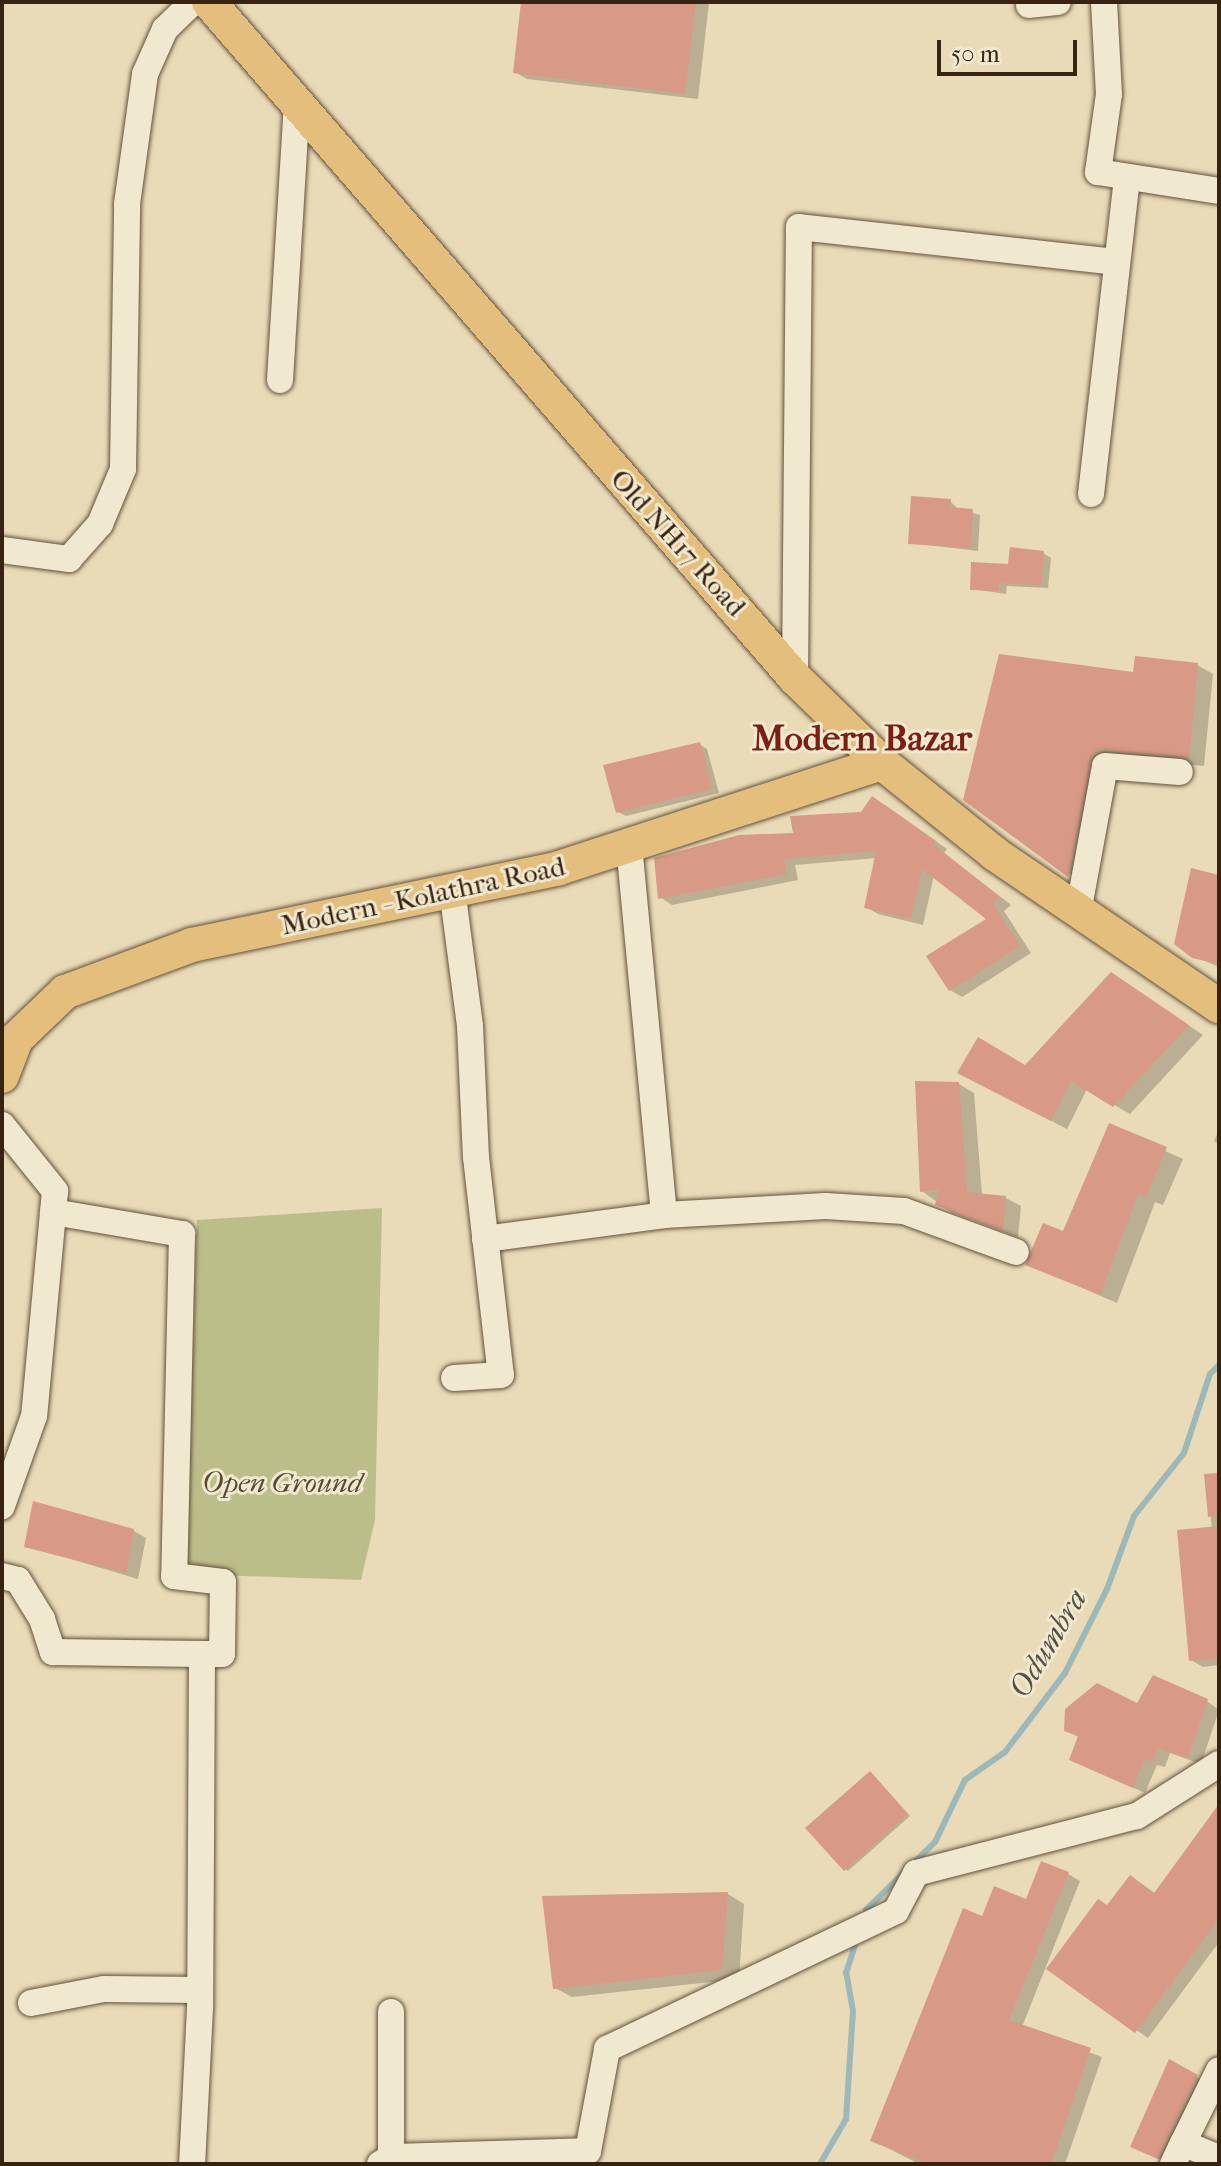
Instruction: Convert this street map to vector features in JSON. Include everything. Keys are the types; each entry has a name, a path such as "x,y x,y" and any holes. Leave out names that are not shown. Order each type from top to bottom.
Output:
{"main road":[{"name":"Old NH17 Road","path":"209,2 795,678 882,763 1078,913 1219,1006"},
{"name":"Modern - Kolathra Road","path":"2,1076 16,1039 65,992 192,945 559,868 882,763"}],"street":[{"path":"2,550 69,559 100,524 123,469 127,204 145,74 165,29 193,2"},
{"path":"1029,5 1058,2"},
{"path":"1104,2 1109,94 1098,172 1219,191"},
{"path":"280,380 297,101"},
{"path":"1091,494 1127,177"},
{"path":"795,678 799,227 1116,262"},
{"path":"1078,913 1105,766 1180,772"},
{"path":"629,846 664,1215"},
{"path":"452,889 470,1026 485,1239 501,1375 454,1378"},
{"path":"2,1125 55,1191 34,1416 10,1461 2,1506"},
{"path":"485,1239 664,1215 826,1206 904,1211 1016,1252"},
{"path":"2,1576 18,1580 53,1652 222,1654 223,1582 174,1576 182,1234 53,1212"},
{"path":"192,2164 200,1990 202,1654"},
{"path":"391,2012 385,2160 588,2151 607,2049 896,1911 916,1873 1137,1816 1219,1764"},
{"path":"31,2003 104,1989 200,1990"},
{"path":"1219,2070 1178,2154 1219,2158"}],"green space":[{"name":"Open Ground","path":"382,1208 375,1520 361,1580 184,1574 197,1220"}],"building":[{"path":"521,2 696,2 685,94 513,73"},
{"path":"911,496 951,499 950,507 973,509 971,548 908,544"},
{"path":"1010,547 1044,551 1041,585 999,583 999,591 970,590 971,562 1008,564"},
{"path":"999,654 1133,672 1135,656 1198,663 1189,758 1098,749 1092,757 1068,877 963,800"},
{"path":"700,742 712,789 616,813 603,765"},
{"path":"872,796 936,841 933,844 1000,897 993,904 1020,946 949,991 926,956 986,919 922,869 911,919 864,908 876,851 784,859 786,874 658,899 654,858 739,835 793,833 790,816 861,812"},
{"path":"1191,868 1219,875 1219,964 1192,958 1174,944"},
{"path":"1111,972 1189,1025 1113,1107 1071,1081 1051,1121 957,1073 978,1037 1025,1065"},
{"path":"915,1081 959,1082 967,1192 1006,1196 1003,1230 935,1205 939,1189 920,1192"},
{"path":"1109,1123 1167,1147 1146,1197 1138,1194 1100,1295 1025,1265 1043,1223 1063,1231"},
{"path":"1219,1473 1219,1516 1208,1517 1204,1474"},
{"path":"33,1501 134,1529 126,1573 24,1547"},
{"path":"1219,1526 1219,1658 1189,1661 1177,1530"},
{"path":"1153,1675 1208,1699 1188,1758 1157,1748 1153,1761 1144,1760 1133,1788 1069,1760 1078,1736 1064,1731 1065,1709 1097,1683 1137,1703"},
{"path":"870,1771 908,1814 844,1871 805,1828"},
{"path":"1219,1804 1219,1918 1135,2033 1046,1969 1098,1899 1107,1905 1130,1875 1154,1893"},
{"path":"1041,1861 1069,1872 1009,2020 1091,2048 1051,2164 929,2164 870,2141 963,1908 982,1916 994,1886 1026,1899"},
{"path":"728,1892 722,1970 553,1989 542,1896"},
{"path":"1169,2059 1198,2075 1158,2159 1130,2147"}],"waterway":[{"name":"Odumbra","path":"866,1910 935,1842 965,1780 1005,1752 1065,1673 1107,1589 1134,1516 1184,1453 1210,1374 1219,1365"},
{"name":"Odumbra","path":"820,2164 846,2119 853,2011 846,1973 855,1946"}],"district":[{"name":"Modern Bazar","path":"862,739"}]}
